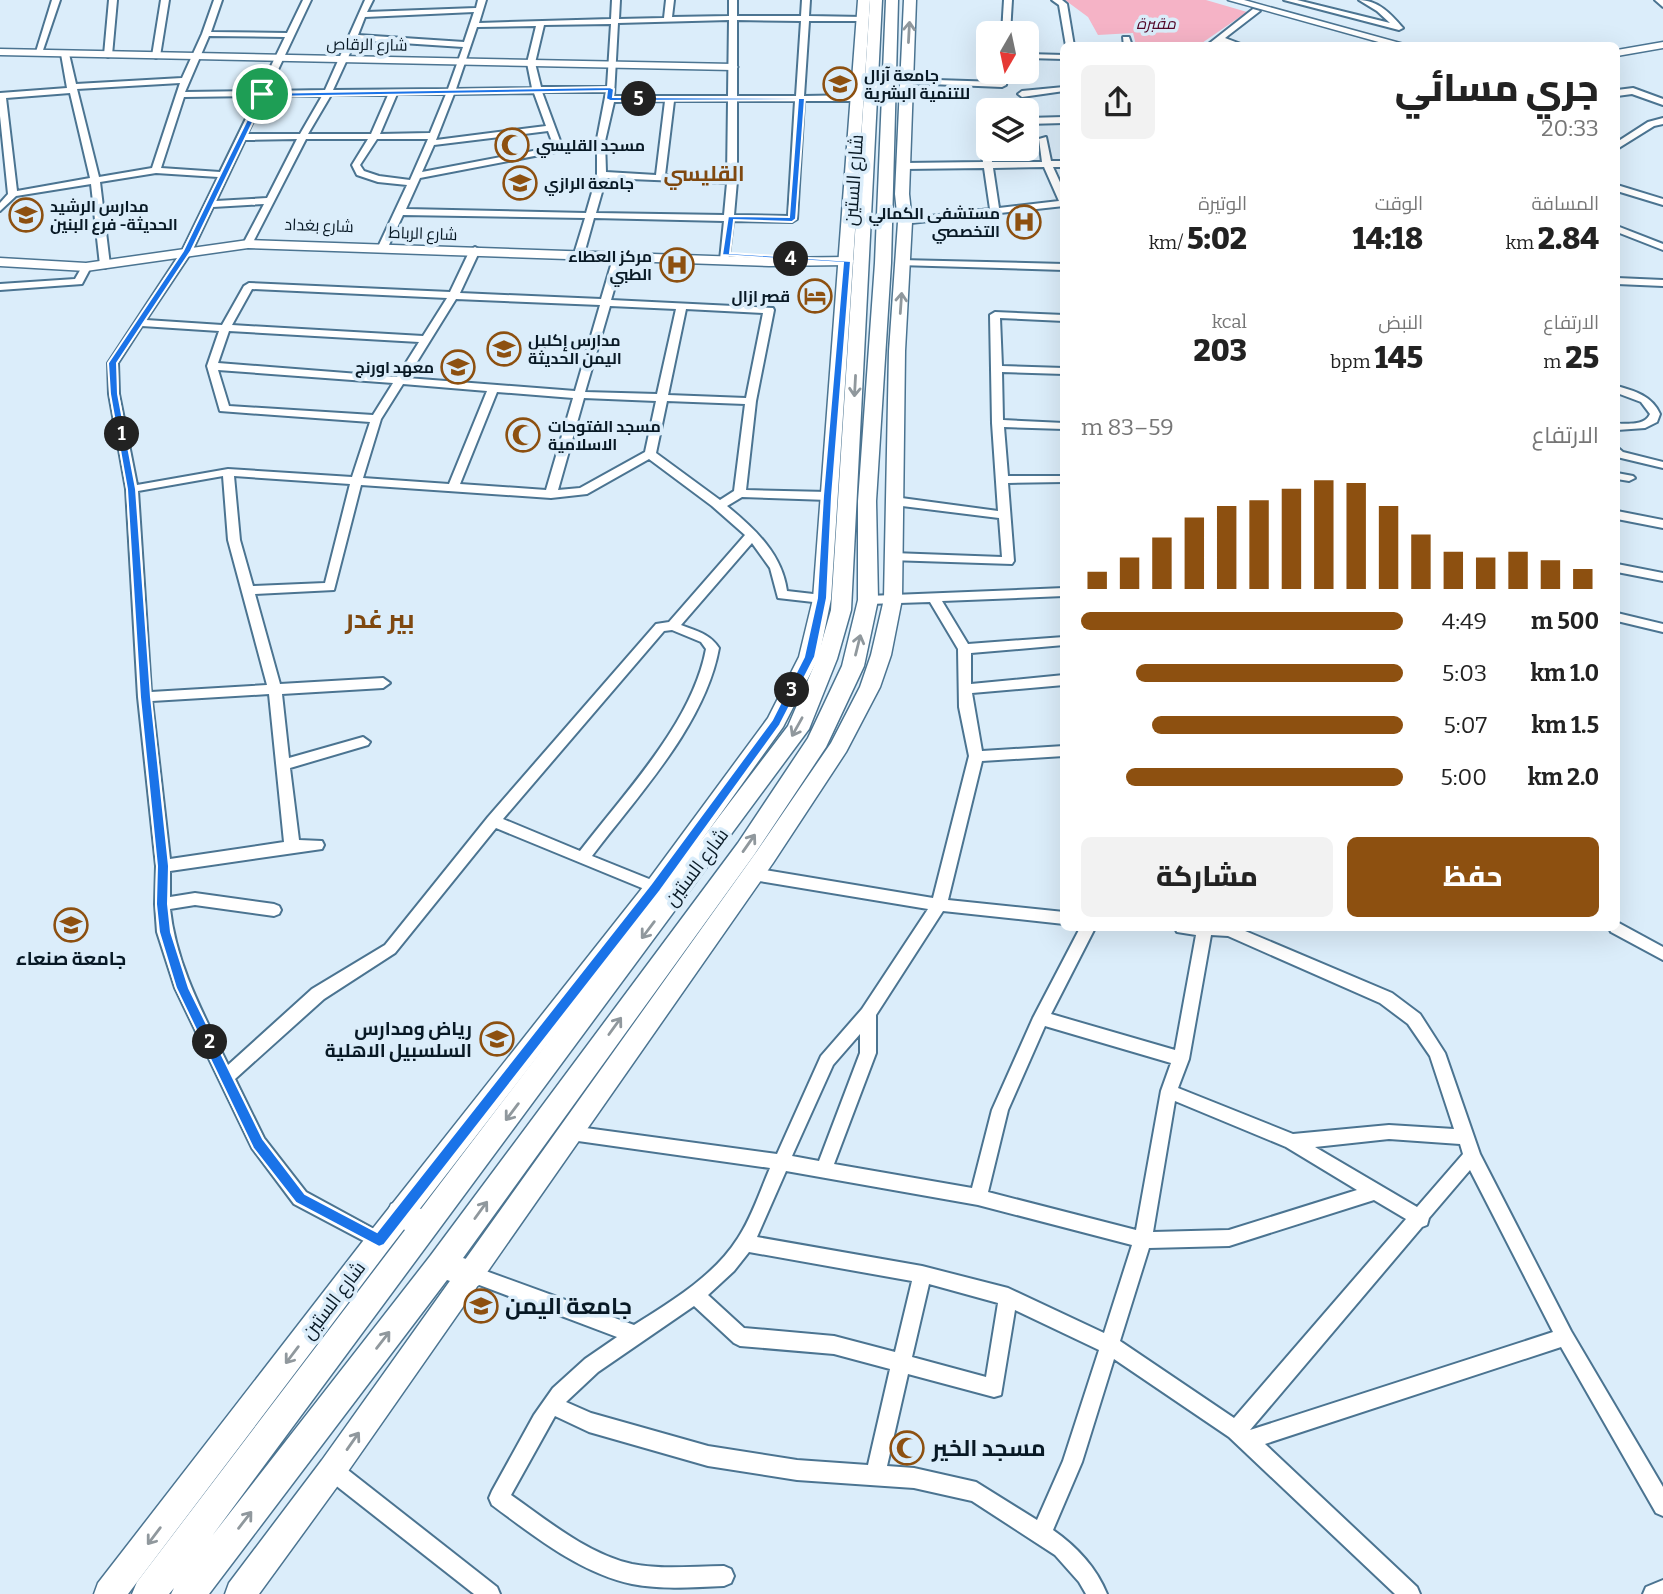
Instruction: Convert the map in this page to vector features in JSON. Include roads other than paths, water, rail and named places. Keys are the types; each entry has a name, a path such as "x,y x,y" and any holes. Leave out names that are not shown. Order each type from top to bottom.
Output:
{"highway":[{"name":"شارع الستين","path":"149,1594 413,1220 665,891 797,729 827,659 828,606 868,352 897,107 892,0"},
{"name":"شارع الستين","path":"188,1594 705,921 746,849 818,741 853,666 868,600 868,352 859,188 870,10"},
{"path":"440,1265 472,1274"}],"main road":[{"name":"شارع الستين","path":"864,0 870,10"},
{"name":"شارع الستين","path":"828,606 828,496 868,352 901,263 905,222 902,194 904,166 897,107 906,81 910,0"},
{"name":"شارع الستين","path":"240,1594 332,1470 571,1133 705,921 752,874 846,735 870,687 881,655 893,599 894,501 868,352 848,261 859,188 859,98 868,55"},
{"name":"شارع الستين","path":"109,1594 379,1241 413,1220"}],"street":[{"path":"38,53 56,0"},
{"path":"108,55 113,0"},
{"path":"156,56 165,0"},
{"path":"156,170 179,94 218,0"},
{"path":"307,0 188,249 113,363 114,394 132,489 145,697 163,866 162,904 165,932 183,988 258,1143 300,1198 379,1241"},
{"path":"249,242 328,93 369,0"},
{"path":"418,12 423,0"},
{"path":"482,0 469,45 433,139 384,246 726,258 733,181 733,0"},
{"path":"580,252 602,175 601,141 610,99 615,0"},
{"path":"668,20 670,0"},
{"path":"401,212 792,219 802,98 806,0"},
{"path":"1006,21 1007,0"},
{"path":"1056,0 1063,4 1069,42"},
{"path":"1216,0 1372,42"},
{"path":"1233,0 1391,42"},
{"path":"1288,0 1399,28 1380,9 1363,0"},
{"path":"1659,0 1663,5"},
{"path":"363,15 478,10"},
{"path":"474,25 804,18 870,10"},
{"path":"1215,42 1256,11"},
{"path":"540,24 531,63 537,90 559,149"},
{"path":"206,34 289,35"},
{"path":"352,37 469,45"},
{"path":"1218,39 1228,42"},
{"path":"1620,55 1663,45"},
{"path":"1620,56 1663,51"},
{"name":"شارع الرقاص","path":"0,52 733,67"},
{"path":"0,260 105,263 95,181 71,89 65,54"},
{"path":"1040,57 1060,57"},
{"path":"13,194 1,96 185,80"},
{"path":"906,81 976,84"},
{"path":"978,84 1002,84"},
{"path":"179,94 610,89"},
{"path":"1022,94 1060,89"},
{"path":"394,91 374,137 356,165 360,173 378,179 416,179 601,141"},
{"path":"1620,93 1633,91 1663,102"},
{"path":"660,177 670,98"},
{"path":"610,99 859,98"},
{"path":"1039,121 1060,120"},
{"path":"1620,144 1651,124 1663,121"},
{"path":"242,137 433,139 552,128"},
{"path":"1043,138 1047,164 1060,193"},
{"path":"987,161 995,211"},
{"path":"904,166 1060,164"},
{"path":"0,166 11,166"},
{"path":"0,208 13,194 156,170 221,176"},
{"path":"602,175 733,181"},
{"path":"1620,189 1663,202"},
{"path":"208,204 270,201"},
{"path":"905,222 1060,203"},
{"path":"1620,230 1663,247"},
{"name":"شارع الرباط","path":"0,260 86,267 188,249 249,242 848,261"},
{"path":"246,590 330,587 356,481 376,419 453,296 475,250"},
{"path":"551,494 619,255"},
{"path":"901,263 1060,267"},
{"path":"0,287 79,282 86,267"},
{"path":"1620,281 1663,283"},
{"path":"376,419 224,409 212,366 225,328 249,286 769,310 751,401 740,494"},
{"path":"132,489 228,472 551,494 583,491 650,454 664,398 681,307"},
{"path":"893,557 1008,562 998,423 995,315 1060,318"},
{"path":"139,323 424,339"},
{"path":"212,366 580,395 751,401"},
{"path":"997,369 1060,372"},
{"path":"454,486 494,388"},
{"path":"1620,390 1644,398 1655,414 1653,420 1645,425 1620,427"},
{"path":"998,423 1060,426"},
{"path":"650,454 718,506 764,548 778,571 782,595 828,606"},
{"path":"1620,456 1663,465"},
{"path":"228,472 234,540 275,689 292,846"},
{"path":"1003,480 1060,479"},
{"path":"718,506 740,494 828,496"},
{"path":"894,501 1005,515"},
{"path":"1620,516 1663,524"},
{"path":"673,626 751,536"},
{"path":"1620,569 1663,577"},
{"path":"868,600 1060,592"},
{"path":"724,1576 655,1577 620,1570 553,1537 499,1498 552,1405 569,1384 694,1294 732,1263 745,1243 827,1061 868,1014 939,905 976,756 965,706 964,649 933,596"},
{"path":"1620,618 1663,628"},
{"path":"227,1076 318,994 390,949 493,821 660,627 673,626 706,639 713,648 709,672 688,716 583,857"},
{"path":"964,649 1060,641"},
{"path":"965,689 1060,680"},
{"path":"145,697 383,684"},
{"path":"284,765 363,742"},
{"path":"976,756 1060,751"},
{"path":"493,821 665,891"},
{"path":"163,866 292,846 317,845"},
{"path":"752,874 939,905 1060,918"},
{"path":"162,904 195,899 274,911"},
{"path":"1620,930 1663,954"},
{"path":"978,1197 1000,1110 1041,1018 1085,931"},
{"path":"1041,1534 1072,1462 1143,1240 1170,1091 1181,1059 1205,931"},
{"path":"1234,931 1386,998 1414,1019 1437,1053 1472,1156 1565,1337 1663,1506"},
{"path":"824,1170 868,1053 868,1014"},
{"path":"1041,1018 1181,1059"},
{"path":"1170,1091 1292,1142 1421,1219"},
{"path":"1292,1142 1389,1132 1466,1137"},
{"path":"571,1133 781,1162 978,1197 1143,1240 1228,1238 1375,1192"},
{"path":"1241,1435 1472,1156"},
{"path":"745,1243 922,1274 1008,1297 1111,1346 1241,1435 1409,1594"},
{"path":"472,1274 636,1335"},
{"path":"875,1475 922,1274"},
{"path":"694,1294 740,1337 834,1345 994,1388 1008,1297"},
{"path":"1241,1435 1565,1337"},
{"path":"552,1405 589,1423 708,1456 797,1470 914,1478 976,1492 1062,1548 1086,1575 1097,1594"},
{"path":"332,1470 490,1594"},
{"path":"1653,1594 1663,1590"}],"place":[{"name":"جامعة آزال للتنمية البشرية","path":"840,84"},
{"name":"مسجد القليسي","path":"512,145"},
{"name":"جامعة الرازي","path":"520,183"},
{"name":"مدارس الرشيد الحديثة- فرع البنين","path":"26,215"},
{"name":"مستشفى الكمالي التخصصي","path":"1024,222"},
{"name":"مركز العطاء الطبي","path":"677,265"},
{"name":"قصر ازال","path":"815,296"},
{"name":"مدارس إكليل اليمن الحديثة","path":"504,349"},
{"name":"معهد اورنج","path":"458,367"},
{"name":"مسجد الفتوحات الاسلامية","path":"523,435"},
{"name":"جامعة صنعاء","path":"71,925"},
{"name":"رياض ومدارس السلسبيل الاهلية","path":"497,1039"},
{"name":"جامعة اليمن","path":"481,1306"},
{"name":"مسجد الخير","path":"907,1448"}],"district":[{"name":"القليسي","path":"704,174"},
{"name":"بير غدر","path":"380,619"}],"park label":[{"name":"مقبرة","path":"1156,23"}]}
